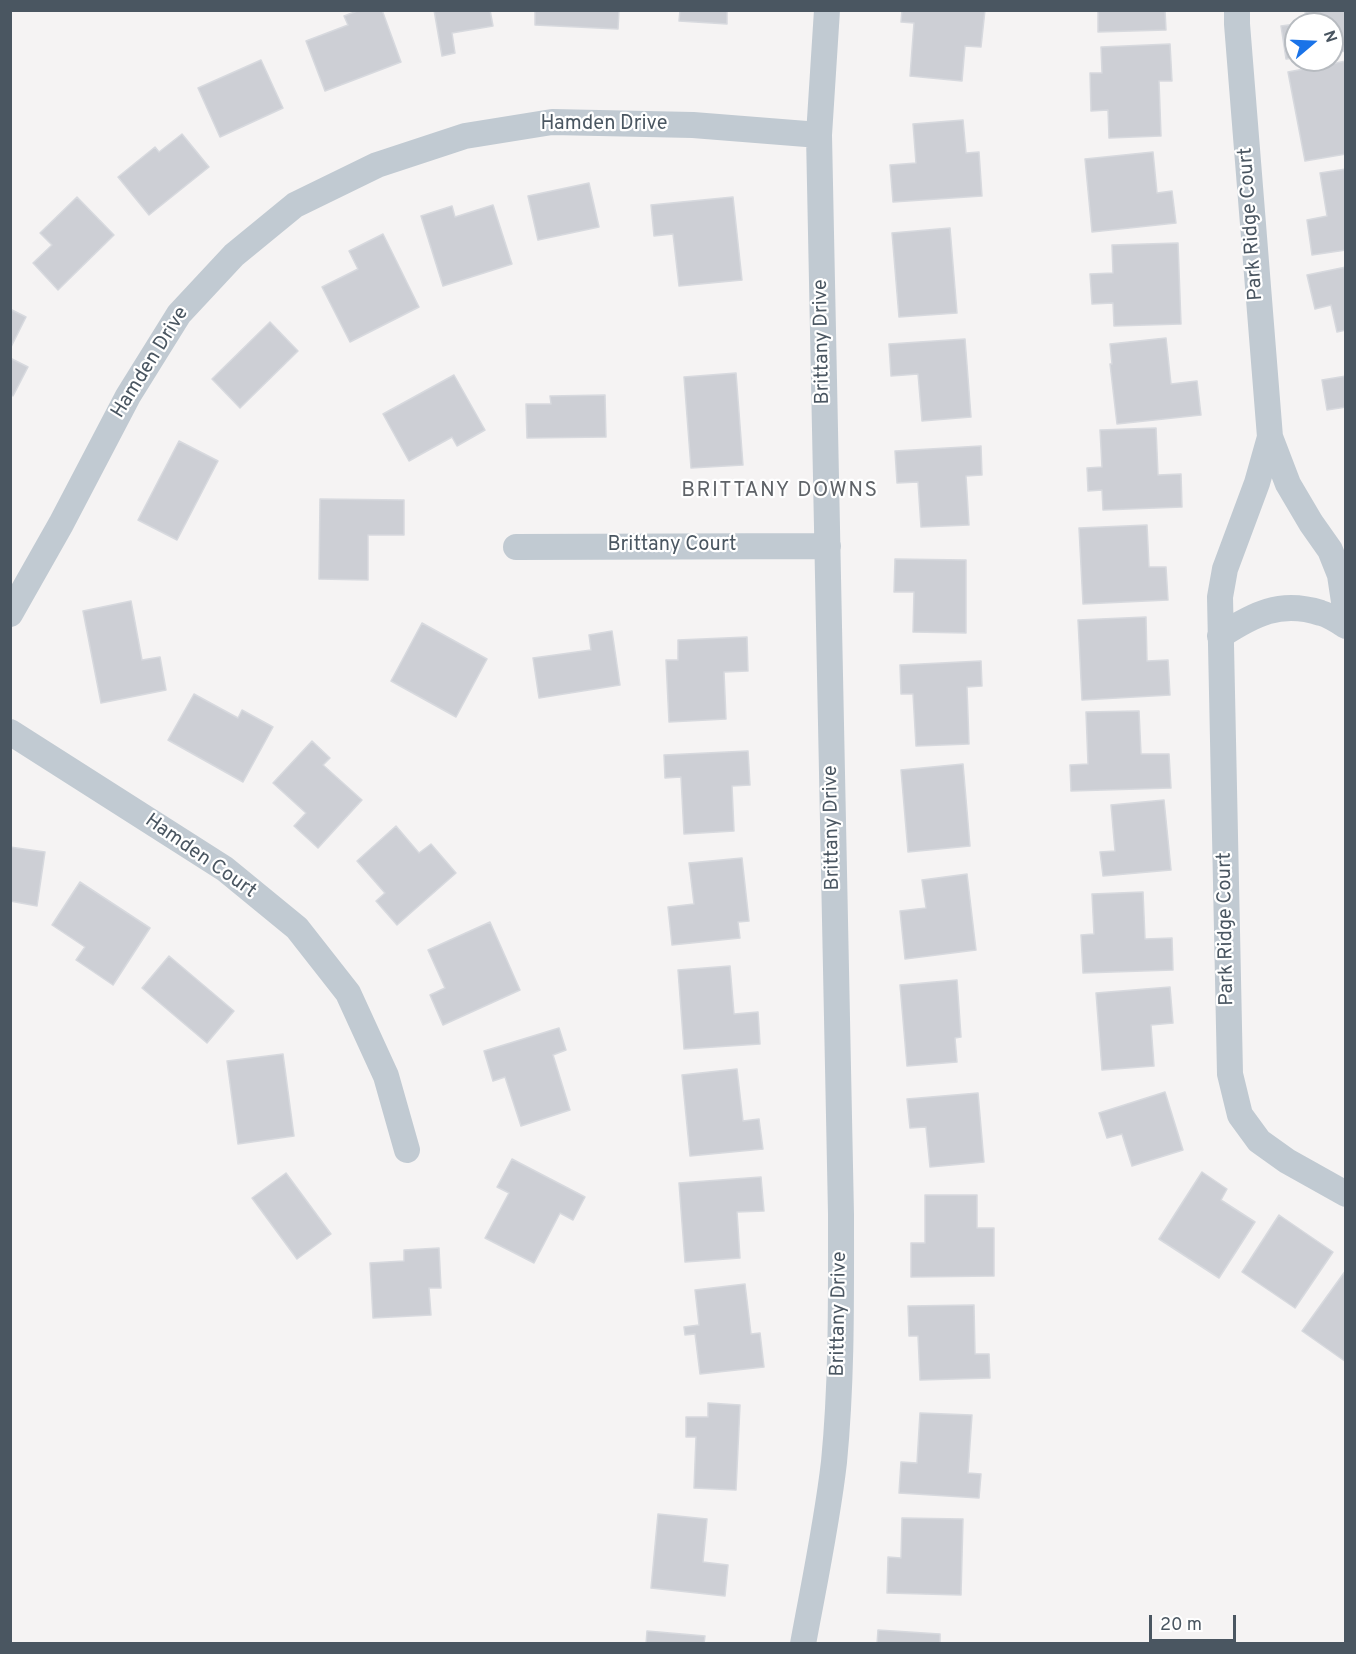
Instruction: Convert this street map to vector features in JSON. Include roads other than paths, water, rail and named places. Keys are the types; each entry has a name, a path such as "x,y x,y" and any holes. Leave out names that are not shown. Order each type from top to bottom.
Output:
{"street":[{"name":"Brittany Drive","path":"802,1644 834,1462 842,1333 819,135 827,10"},
{"name":"Park Ridge Court","path":"1237,10 1270,437 1288,484 1311,524 1330,550 1340,575 1346,615"},
{"name":"Hamden Drive","path":"10,614 61,524 128,396 179,314 234,255 295,205 377,165 465,136 552,122 693,124 819,135"},
{"name":"Park Ridge Court","path":"1270,437 1241,531 1225,569 1220,597 1230,1074 1240,1115 1259,1141 1287,1161 1333,1178 1346,1194"},
{"name":"Brittany Court","path":"516,547 828,546"},
{"path":"1220,636 1245,620 1268,610 1296,608 1322,613 1346,626"},
{"name":"Hamden Court","path":"10,732 225,869 297,928 348,993 386,1076 407,1150"}],"district":[{"name":"BRITTANY DOWNS","path":"780,492"}]}
